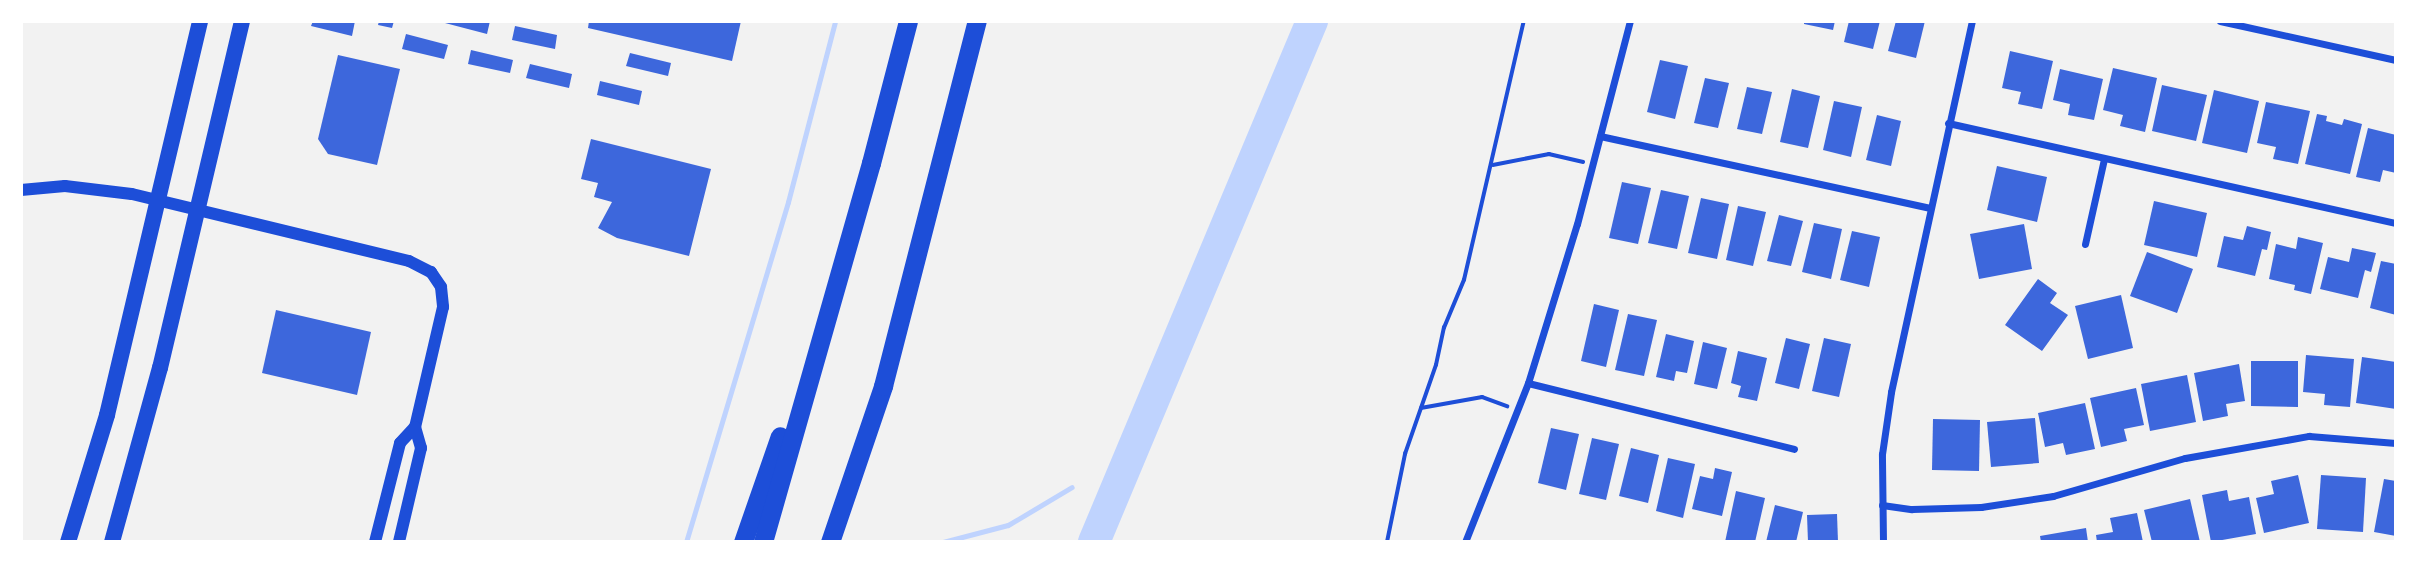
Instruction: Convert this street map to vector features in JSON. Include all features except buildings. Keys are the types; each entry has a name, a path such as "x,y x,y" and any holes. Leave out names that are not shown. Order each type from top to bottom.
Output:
{"highway":[{"path":"763,542 908,21"},
{"path":"830,542 883,386 977,21"},
{"path":"743,542 848,243"}],"main road":[{"path":"68,542 107,415 200,21"},
{"path":"112,542 160,368 242,21"}],"street":[{"path":"1465,542 1528,383 1600,136 1630,21"},
{"path":"1883,542 1882,454 1891,392 1972,21"},
{"path":"2220,21 2396,60"},
{"path":"1948,123 2396,223"},
{"path":"1600,136 1930,208"},
{"path":"2085,244 2105,159"},
{"path":"21,190 87,187 158,199 422,265 437,278 443,296 442,319 415,428 421,448 401,541 377,538 400,443 415,428"},
{"path":"1528,383 1794,449"},
{"path":"1882,505 1912,509 1981,507 2053,496 2185,458 2309,436 2396,443"}],"path":[{"path":"1387,542 1405,454 1444,328 1464,280 1493,165 1524,21"},
{"path":"1493,165 1549,154 1592,164"},
{"path":"1421,408 1482,397 1517,410"}],"waterway":[{"path":"686,542 788,202 835,21"},
{"path":"1094,542 1312,21"},
{"path":"943,542 1008,525 1072,487"}]}
